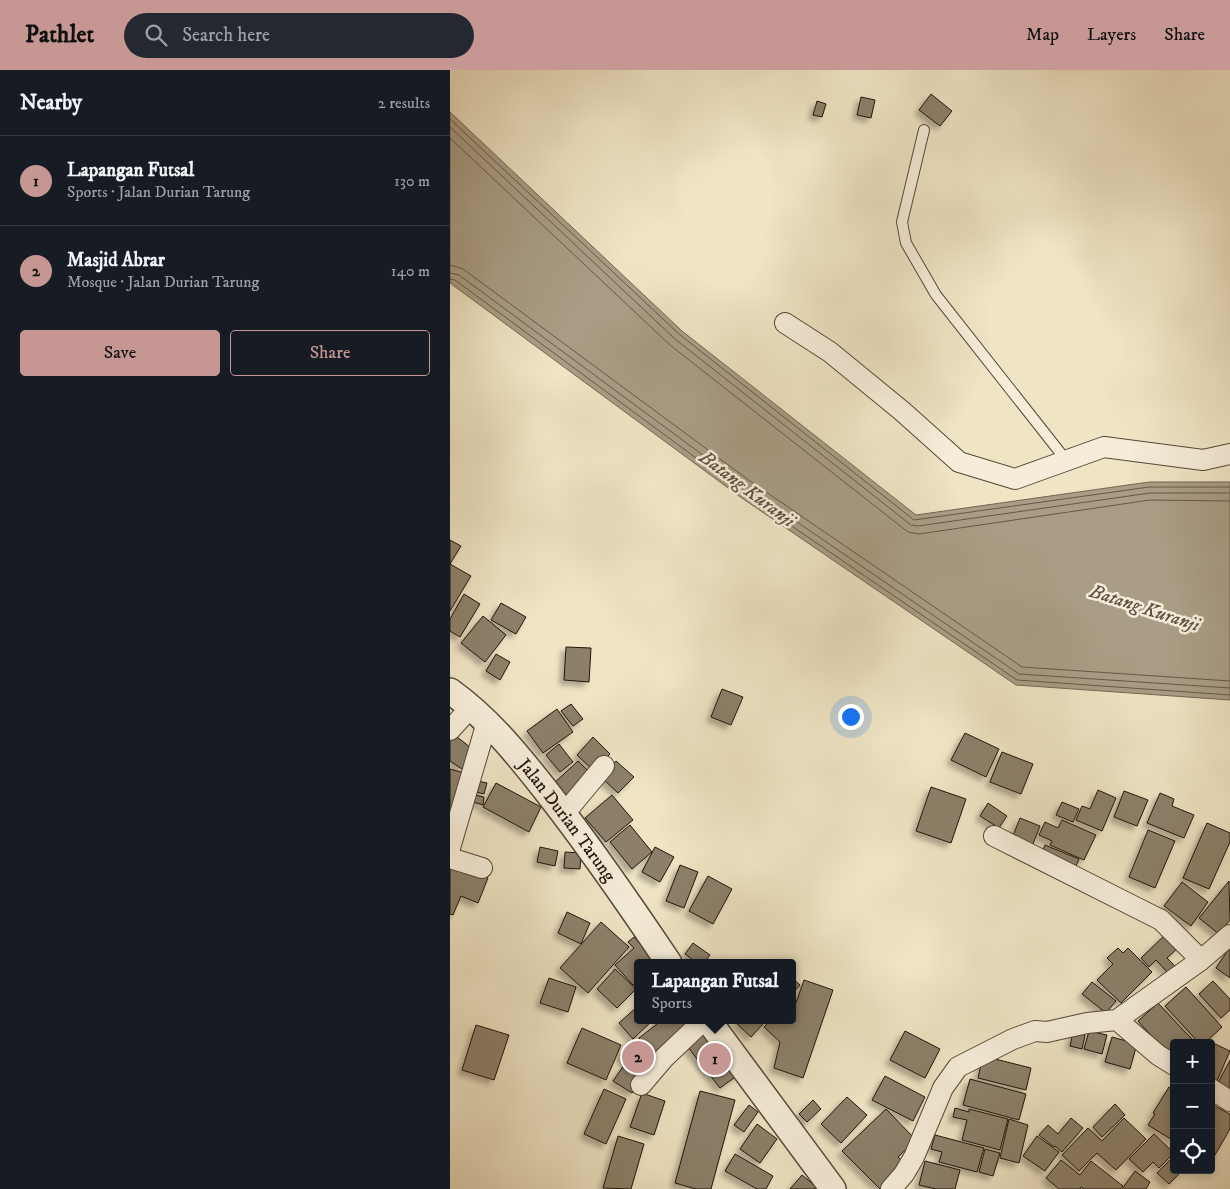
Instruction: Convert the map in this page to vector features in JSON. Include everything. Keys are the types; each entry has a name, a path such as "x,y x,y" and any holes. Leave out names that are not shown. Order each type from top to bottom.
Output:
{"street":[{"path":"785,323 830,352 902,411 959,462 1015,479 1104,447 1204,460 1230,454"},
{"name":"Jalan Durian Tarung","path":"450,691 479,714 525,764 623,895 666,959"},
{"path":"450,730 479,714"},
{"path":"450,848 479,714"},
{"path":"564,814 604,766"},
{"path":"994,836 1161,920 1201,960"},
{"path":"450,858 482,868"},
{"path":"891,1189 904,1174 914,1157 943,1088 958,1067 1035,1030 1047,1032 1087,1023 1117,1020 1201,960 1230,935"},
{"path":"1117,1020 1158,1055 1170,1062"},
{"path":"641,1085 664,1058 702,1024"},
{"path":"709,1024 833,1189"},
{"path":"1215,1092 1230,1101"}],"lane":[{"path":"924,130 902,222 906,244 936,295 1066,460"}],"water":[{"name":"Batang Kuranji","path":"450,112 682,331 916,515 1149,482 1230,482 1230,700 1016,685 739,496 450,283"}],"building":[{"path":"931,94 952,111 940,126 919,110"},
{"path":"861,97 875,100 871,118 857,115"},
{"path":"817,101 826,104 822,117 813,115"},
{"path":"450,540 461,546 450,564"},
{"path":"450,564 471,576 450,611"},
{"path":"464,594 480,604 460,637 450,631 450,619"},
{"path":"501,603 526,617 516,634 491,620"},
{"path":"483,616 506,635 485,662 461,643"},
{"path":"566,647 591,648 589,682 564,680"},
{"path":"496,654 510,662 500,680 486,671"},
{"path":"722,689 743,697 731,725 711,717"},
{"path":"571,704 583,719 573,726 561,711"},
{"path":"557,709 573,732 543,753 527,731"},
{"path":"452,733 475,751 462,769 450,761 450,736"},
{"path":"965,733 999,749 986,777 951,760"},
{"path":"593,737 610,754 594,771 577,755"},
{"path":"559,744 573,762 560,772 546,755"},
{"path":"1002,752 1033,764 1021,794 990,782"},
{"path":"578,761 592,775 567,799 553,784"},
{"path":"616,761 634,777 618,793 601,777"},
{"path":"450,769 468,774 457,814 450,812"},
{"path":"473,780 487,783 484,794 471,791"},
{"path":"496,783 541,807 529,832 483,807"},
{"path":"931,787 966,799 951,843 916,831"},
{"path":"1098,790 1116,798 1102,831 1076,820 1082,806 1090,809"},
{"path":"1124,791 1148,800 1137,826 1114,817"},
{"path":"1160,793 1174,799 1172,806 1194,815 1184,838 1147,823"},
{"path":"475,795 484,797 483,805 473,802"},
{"path":"612,795 633,820 606,842 585,818"},
{"path":"1062,802 1079,809 1073,822 1056,815"},
{"path":"988,803 1007,816 999,828 980,816"},
{"path":"1020,818 1040,826 1031,849 1011,841"},
{"path":"1062,820 1096,835 1084,860 1050,845 1052,841 1039,835 1045,822 1058,828"},
{"path":"1207,823 1230,833 1230,842 1209,889 1183,878"},
{"path":"630,825 652,852 632,869 610,842"},
{"path":"1148,830 1175,841 1155,888 1129,877"},
{"path":"1045,845 1079,859 1074,870 1041,855"},
{"path":"540,847 558,851 555,866 537,862"},
{"path":"655,847 674,857 660,882 642,872"},
{"path":"565,852 581,853 580,869 564,868"},
{"path":"450,862 488,878 478,903 461,896 453,915 450,914"},
{"path":"680,865 698,872 684,908 666,901"},
{"path":"708,876 732,889 713,924 689,911"},
{"path":"1229,881 1230,920 1219,934 1199,918"},
{"path":"1182,882 1208,902 1191,926 1164,906"},
{"path":"567,912 590,923 581,944 558,933"},
{"path":"601,922 629,947 588,993 560,968"},
{"path":"1168,932 1180,946 1167,958 1176,967 1169,974 1156,960 1149,967 1141,958"},
{"path":"634,937 654,959 634,959 633,985 615,965 634,948 628,942"},
{"path":"693,943 710,955 707,959 692,959 685,954"},
{"path":"1230,947 1230,978 1216,968"},
{"path":"1118,948 1123,953 1128,948 1152,972 1121,1003 1097,980 1113,964 1107,958"},
{"path":"615,969 634,987 634,991 617,1008 597,989"},
{"path":"549,978 576,987 568,1012 540,1003"},
{"path":"804,980 833,990 803,1078 774,1068 780,1042 764,1027 767,1024 796,1024 796,1003"},
{"path":"1213,981 1230,999 1230,1010 1221,1018 1199,994"},
{"path":"796,982 800,985 796,990"},
{"path":"1092,982 1116,1001 1106,1013 1082,994"},
{"path":"1186,987 1222,1027 1209,1039 1195,1039 1165,1006"},
{"path":"1158,1003 1192,1039 1170,1039 1170,1050 1167,1053 1138,1021"},
{"path":"634,1010 634,1024 649,1024 633,1039 619,1023"},
{"path":"657,1024 690,1024 652,1054 639,1038"},
{"path":"737,1024 763,1024 751,1037"},
{"path":"476,1025 509,1035 494,1080 462,1070"},
{"path":"582,1028 621,1045 606,1080 567,1063"},
{"path":"709,1029 742,1072 720,1088 687,1046"},
{"path":"905,1031 940,1049 925,1078 890,1060"},
{"path":"1089,1031 1107,1035 1102,1054 1084,1049"},
{"path":"1073,1032 1085,1035 1082,1049 1070,1046"},
{"path":"1112,1037 1137,1044 1130,1069 1105,1062"},
{"path":"632,1040 657,1058 645,1074 620,1056"},
{"path":"1215,1044 1230,1051 1215,1083"},
{"path":"983,1056 1031,1068 1026,1090 978,1078"},
{"path":"1230,1060 1230,1091 1217,1085"},
{"path":"624,1065 643,1076 632,1093 613,1081"},
{"path":"885,1076 925,1097 913,1121 872,1100"},
{"path":"970,1079 1026,1094 1019,1120 963,1105"},
{"path":"1170,1088 1170,1139 1148,1125 1155,1114 1153,1113"},
{"path":"604,1089 626,1099 606,1144 584,1134"},
{"path":"700,1091 735,1100 711,1189 696,1189 675,1183"},
{"path":"642,1093 665,1101 654,1135 630,1127"},
{"path":"847,1097 867,1115 841,1143 821,1124"},
{"path":"813,1100 821,1109 807,1122 799,1114"},
{"path":"1115,1104 1125,1115 1102,1137 1093,1127"},
{"path":"749,1105 758,1112 744,1132 734,1125"},
{"path":"1215,1106 1230,1114 1230,1129 1215,1155"},
{"path":"955,1108 969,1112 969,1109 1008,1119 1000,1150 962,1140 967,1120 953,1117"},
{"path":"886,1109 916,1140 898,1157 906,1165 880,1189 842,1151"},
{"path":"1071,1118 1083,1128 1062,1152 1039,1135 1048,1125 1058,1134"},
{"path":"1124,1118 1146,1139 1116,1170 1097,1153 1079,1171 1062,1155 1088,1128 1102,1141"},
{"path":"1009,1119 1028,1125 1019,1163 1000,1158"},
{"path":"757,1124 777,1139 760,1163 740,1149"},
{"path":"1154,1134 1170,1149 1170,1157 1159,1168 1153,1162 1143,1172 1129,1159"},
{"path":"935,1135 984,1148 977,1172 939,1162 942,1152 931,1149"},
{"path":"618,1136 644,1144 631,1189 603,1188"},
{"path":"1037,1136 1059,1152 1045,1171 1023,1156"},
{"path":"985,1149 1000,1153 993,1176 979,1172"},
{"path":"735,1154 773,1176 766,1189 757,1189 725,1171"},
{"path":"1061,1160 1080,1175 1091,1161 1123,1186 1120,1189 1084,1189 1081,1187 1080,1189 1059,1189 1046,1178"},
{"path":"1170,1160 1170,1174 1179,1174 1169,1184 1157,1173"},
{"path":"925,1161 960,1170 955,1189 936,1189 919,1185"},
{"path":"1135,1171 1150,1182 1146,1189 1122,1189"},
{"path":"802,1175 819,1189 790,1189"}],"place":[{"name":"Masjid Abrar","path":"638,1057"},
{"name":"Lapangan Futsal","path":"715,1059"}]}
